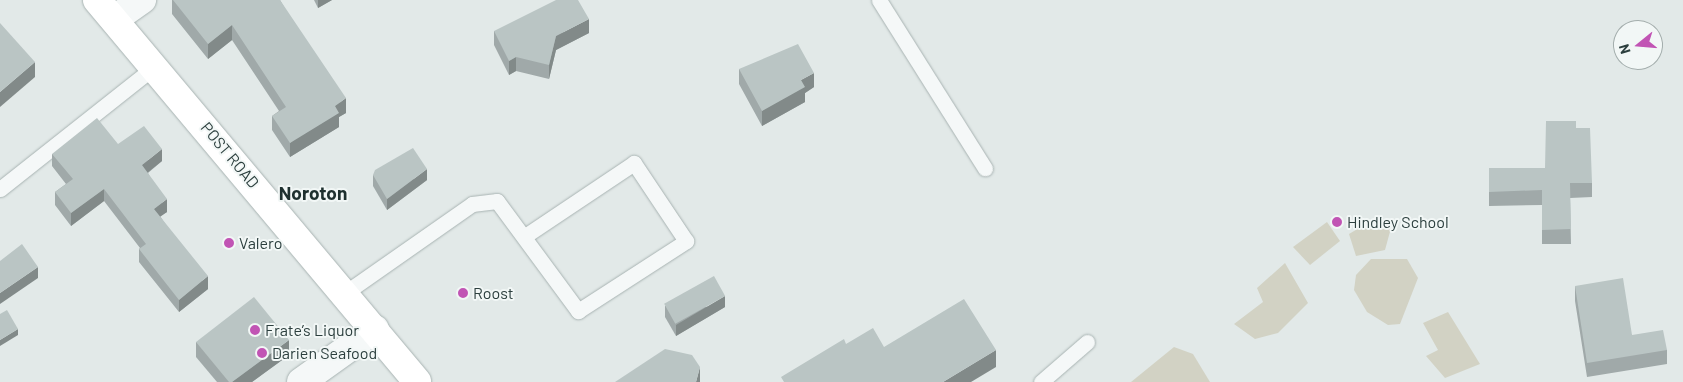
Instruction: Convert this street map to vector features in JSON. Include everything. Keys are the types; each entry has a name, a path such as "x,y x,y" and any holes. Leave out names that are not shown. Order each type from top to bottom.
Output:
{"main road":[{"name":"POST ROAD","path":"107,9 418,382"}],"street":[{"path":"107,9 142,0"},
{"path":"301,382 375,329"}],"lane":[{"path":"879,0 985,168"},
{"path":"0,189 156,66"},
{"path":"345,293 472,204 497,201 525,236 578,311 686,241 634,163 525,236"},
{"path":"1042,382 1087,342"}],"shaded area":[{"path":"1376,218 1391,228 1385,250 1356,256 1349,234"},
{"path":"1327,222 1340,241 1310,265 1293,247"},
{"path":"1371,259 1407,259 1418,278 1400,324 1388,325 1367,312 1354,290 1356,275"},
{"path":"1285,263 1308,303 1278,333 1255,339 1234,324 1263,302 1257,288"},
{"path":"1448,312 1480,364 1445,378 1426,356 1438,350 1423,323"},
{"path":"1174,347 1193,354 1210,382 1131,382"}],"building":[{"path":"173,0 280,0 346,98 335,106 339,113 290,143 272,116 286,107 232,25 208,44"},
{"path":"556,0 578,0 589,19 556,36 549,65 516,57 509,61 494,31"},
{"path":"0,23 35,62 0,92"},
{"path":"798,44 814,73 801,80 805,87 762,111 739,69"},
{"path":"97,118 118,144 144,126 162,149 142,165 167,199 154,209 208,276 179,300 139,249 146,244 104,189 71,213 55,192 73,179 52,154"},
{"path":"1546,121 1576,121 1576,128 1590,128 1592,183 1570,183 1571,229 1542,230 1542,190 1489,192 1489,168 1545,168"},
{"path":"413,148 427,169 387,199 373,175 375,170"},
{"path":"22,244 38,267 0,293 0,261"},
{"path":"714,276 725,296 675,324 664,304"},
{"path":"1623,278 1632,335 1663,330 1667,350 1587,363 1575,286"},
{"path":"254,297 289,340 232,382 229,382 196,342"},
{"path":"964,299 996,350 943,382 784,382 781,377 844,339 846,344 873,328 884,347"},
{"path":"7,310 18,329 0,340 0,314"},
{"path":"665,349 692,355 700,367 696,382 615,382"}],"place":[{"name":"Hindley School","path":"1337,222"},
{"name":"Valero","path":"229,243"},
{"name":"Roost","path":"463,293"},
{"name":"Frate’s Liquor","path":"255,330"},
{"name":"Darien Seafood","path":"262,353"}],"district":[{"name":"Noroton","path":"313,193"}]}
